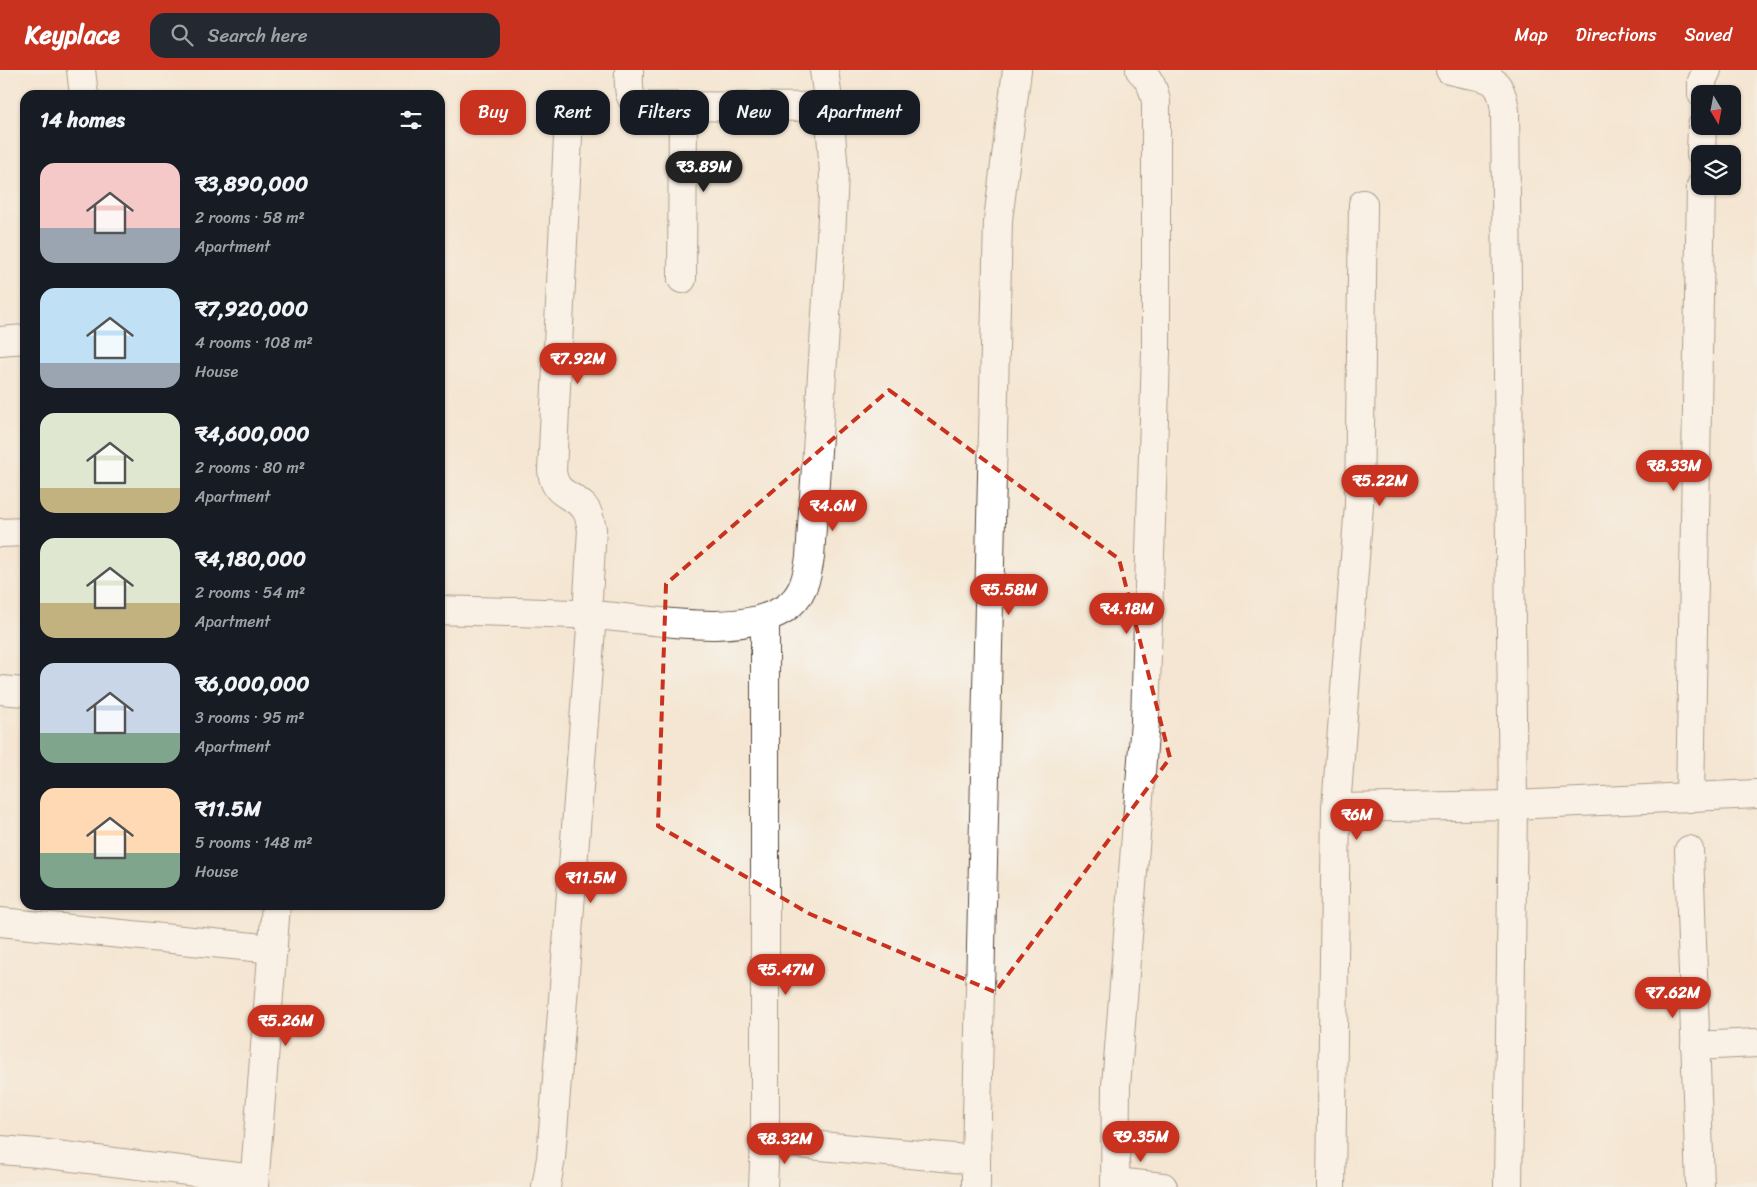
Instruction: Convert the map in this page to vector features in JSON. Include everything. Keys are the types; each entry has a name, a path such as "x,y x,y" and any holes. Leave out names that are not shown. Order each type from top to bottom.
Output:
{"street":[{"path":"81,70 83,90"},
{"path":"629,70 629,90"},
{"path":"824,70 827,90"},
{"path":"976,1187 998,220 1017,70"},
{"path":"1140,70 1148,78 1156,102 1156,352 1145,722 1116,1086 1115,1184 1163,1187"},
{"path":"1450,70 1483,74 1494,79 1500,86 1504,96 1505,111 1513,805 1508,1187"},
{"path":"1702,85 1707,70"},
{"path":"709,107 799,107"},
{"path":"682,279 683,135"},
{"path":"445,610 589,615 727,625 750,623 765,618 784,609 799,596 806,582 810,557 831,238 834,173 832,135"},
{"path":"546,1187 551,1158 589,615 592,529 584,507 562,493 553,480 552,471 568,137"},
{"path":"1690,798 1700,195"},
{"path":"1331,1187 1336,808 1359,505 1363,204"},
{"path":"0,341 20,339"},
{"path":"0,532 20,532"},
{"path":"763,1187 765,1142 765,618"},
{"path":"0,690 20,692"},
{"path":"1336,808 1513,805 1757,794"},
{"path":"1689,850 1700,1187"},
{"path":"0,1150 39,1153 254,1183 276,910"},
{"path":"0,922 273,949"},
{"path":"1696,1046 1757,1043"},
{"path":"765,1142 976,1160"}],"highlighted area":[{"path":"889,390 1119,559 1170,758 995,992 810,914 658,826 666,584"}]}
